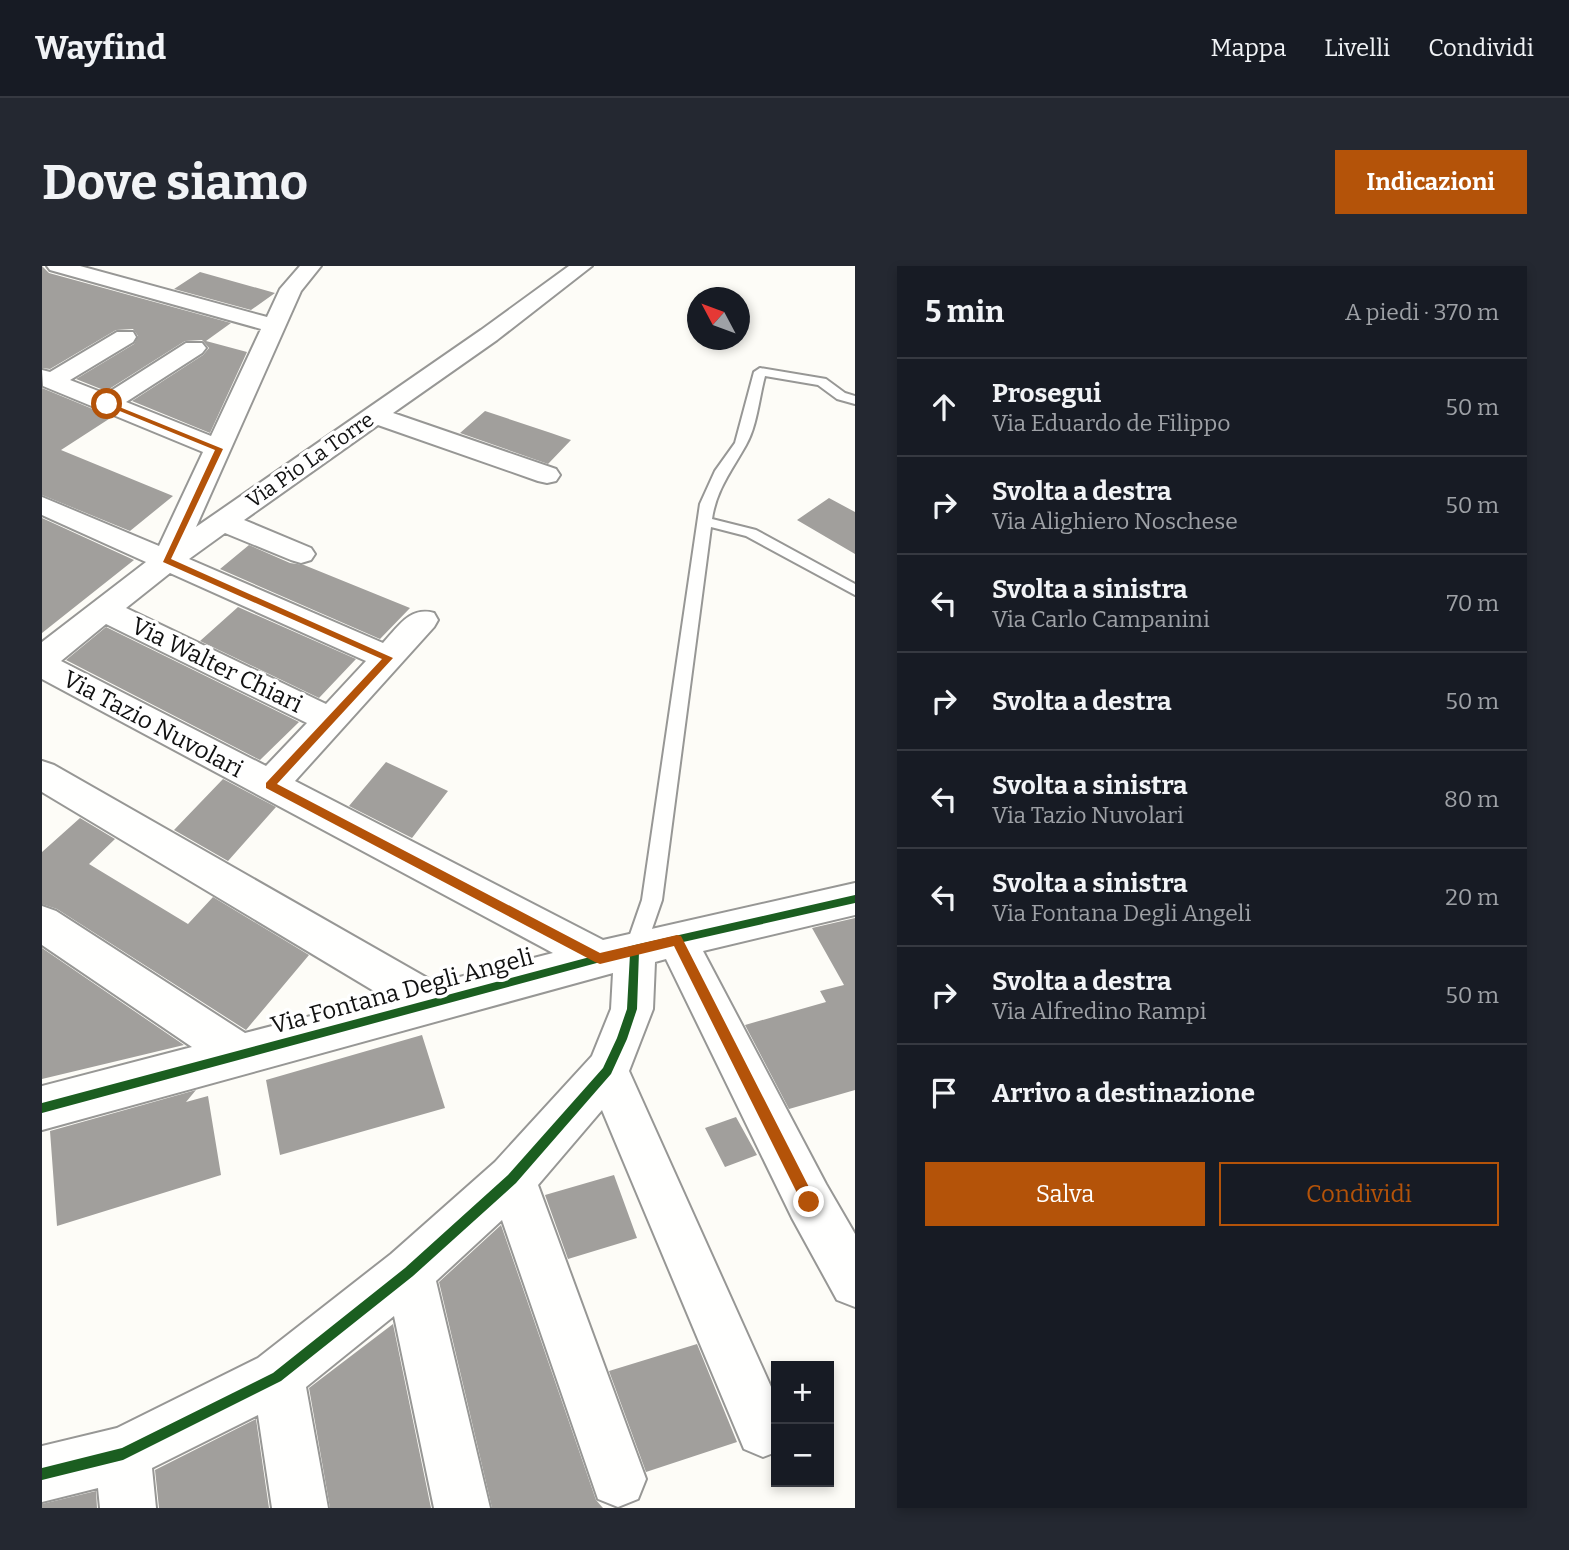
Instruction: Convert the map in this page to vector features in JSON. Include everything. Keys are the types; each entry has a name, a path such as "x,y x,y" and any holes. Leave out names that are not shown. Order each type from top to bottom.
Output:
{"street":[{"path":"57,266 275,326"},
{"path":"166,561 291,289 311,266"},
{"name":"Via Pio La Torre","path":"42,659 166,561 582,266"},
{"path":"47,379 125,337"},
{"path":"107,404 194,348"},
{"path":"47,379 219,449"},
{"path":"374,415 547,475"},
{"path":"47,512 388,658"},
{"path":"222,521 301,554"},
{"name":"Via Walter Chiari","path":"103,610 330,720"},
{"path":"270,785 423,620"},
{"name":"Via Tazio Nuvolari","path":"42,666 270,785 637,949"},
{"path":"42,775 432,1003"},
{"name":"Via Fontana Degli Angeli","path":"42,1108 637,949 855,900"},
{"path":"42,923 240,1055"},
{"path":"42,1474 123,1454 278,1375 408,1272 512,1179 607,1071 632,1009 637,949"},
{"path":"637,949 809,1202 855,1282"},
{"path":"607,1071 763,1430"},
{"path":"512,1179 618,1479"},
{"path":"408,1272 462,1508"},
{"path":"278,1375 300,1508"},
{"path":"123,1454 128,1508"}],"lane":[{"path":"637,949 652,900 707,522 707,504 713,487 741,443 760,372 822,382 841,396 855,400"},
{"path":"707,522 751,533 855,590"}],"building":[{"path":"42,266 49,273 231,323 206,341 247,352 210,433 132,401 203,355 209,348 202,340 185,341 106,391 76,379 134,344 138,336 133,329 116,330 50,369 42,368"},
{"path":"200,272 275,293 251,310 174,289"},
{"path":"42,388 112,417 61,450 173,496 130,531 42,495"},
{"path":"485,411 571,440 548,464 460,433"},
{"path":"829,498 855,512 855,554 797,520"},
{"path":"42,518 134,560 42,633"},
{"path":"249,545 410,608 380,639 220,569"},
{"path":"238,607 356,659 319,698 200,641"},
{"path":"106,627 299,722 260,760 66,660"},
{"path":"386,762 448,791 412,838 349,806"},
{"path":"223,779 276,807 228,861 174,830"},
{"path":"80,818 115,839 89,864 188,924 213,897 309,955 246,1030 57,909 42,904 42,852"},
{"path":"855,918 855,1090 789,1109 745,1025 826,1002 820,991 844,985 812,928"},
{"path":"42,948 184,1045 42,1079"},
{"path":"422,1035 445,1108 280,1155 266,1080"},
{"path":"196,1090 186,1102 208,1096 221,1175 57,1226 50,1131"},
{"path":"736,1117 757,1155 725,1167 705,1128"},
{"path":"614,1175 637,1238 568,1259 545,1195"},
{"path":"501,1225 596,1500 603,1508 492,1508 439,1282"},
{"path":"393,1324 431,1508 330,1508 309,1388"},
{"path":"697,1344 737,1442 646,1472 609,1371"},
{"path":"256,1419 269,1508 159,1508 155,1470"},
{"path":"96,1491 97,1508 42,1508 42,1504"}],"cycle path":[{"path":"42,1108 635,949 855,899"},
{"path":"42,1474 123,1454 277,1377 409,1272 512,1179 607,1071 632,1009 635,949"}],"route":[{"path":"107,404 219,449 166,561 388,658 270,785 600,958 677,940 809,1202"}]}
